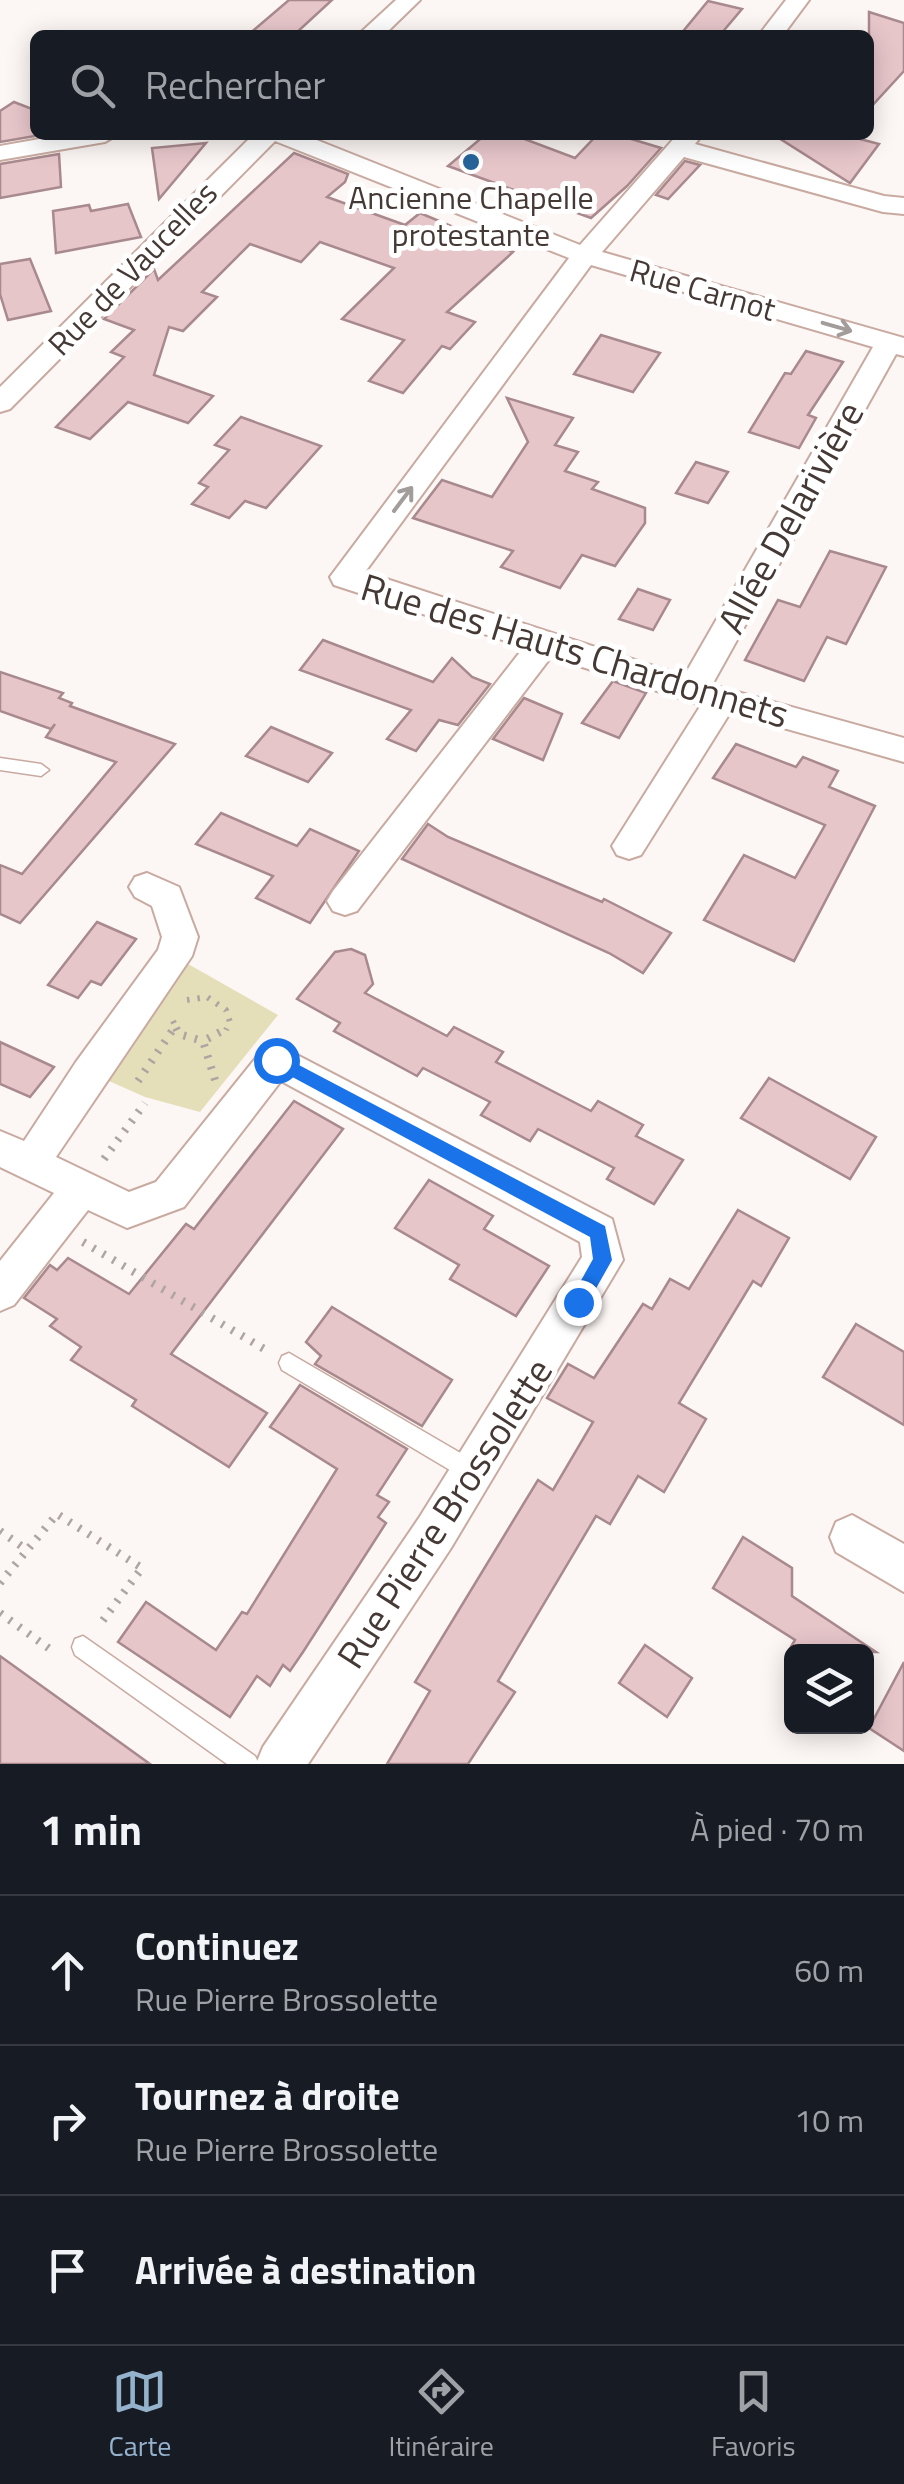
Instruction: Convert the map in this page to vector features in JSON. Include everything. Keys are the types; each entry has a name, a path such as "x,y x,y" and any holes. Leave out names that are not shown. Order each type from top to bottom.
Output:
{"street":[{"path":"376,30 409,0"},
{"path":"774,30 798,0"},
{"path":"0,152 74,140"},
{"name":"Rue de Vaucelles","path":"0,403 261,140"},
{"name":"Rue Carnot","path":"295,140 584,255 896,345"},
{"path":"686,141 883,204 904,206"},
{"name":"Rue des Hauts Chardonnets","path":"686,141 584,255 345,577 543,645 904,750"},
{"name":"Allée Delarivière","path":"629,846 896,345"},
{"path":"345,901 543,645"},
{"path":"16,1155 89,1073 174,956 180,937 167,896 147,887"},
{"name":"Rue Pierre Brossolette","path":"16,1155 127,1210 170,1195 276,1060 598,1232 603,1260 474,1473 273,1763"},
{"path":"0,1292 82,1188"},
{"path":"852,1537 904,1570"}],"lane":[{"path":"0,764 41,770"},
{"path":"289,1363 474,1473"},
{"path":"83,1647 273,1763"}],"path":[{"path":"138,1081 174,1028 174,1011 184,1002 207,997 226,1010 230,1022 216,1038 203,1041 190,1040 174,1028"},
{"path":"203,1041 213,1079 246,1099"},
{"path":"82,1188 145,1103"},
{"path":"54,1225 289,1363"},
{"path":"0,1583 56,1514 142,1568 72,1664 0,1613"},
{"path":"0,1531 27,1550"}],"shaded area":[{"path":"174,956 278,1015 200,1112 145,1097 100,1077"}],"building":[{"path":"289,0 332,0 299,30 254,30"},
{"path":"708,1 742,9 724,30 684,30"},
{"path":"869,12 904,23 904,71 874,104 874,30 869,30"},
{"path":"14,102 30,108 30,137 0,142 0,111"},
{"path":"479,140 527,140 575,158 592,140 635,140 661,148 591,218 448,166"},
{"path":"782,140 864,140 879,144 850,183"},
{"path":"206,143 159,199 152,148"},
{"path":"294,153 348,174 345,182 327,197 405,225 420,213 513,252 447,312 475,322 450,349 442,346 403,393 369,381 404,340 342,319 394,268 320,242 301,262 250,244 202,292 217,297 183,331 169,327 154,375 213,396 188,423 128,402 90,439 56,427 124,357 111,352 134,330 104,319 154,269 158,280"},
{"path":"59,154 61,187 0,198 0,164"},
{"path":"685,161 700,165 668,199 656,195"},
{"path":"128,204 141,237 56,253 53,211 89,205 91,211"},
{"path":"30,259 51,311 8,320 0,294 0,264"},
{"path":"601,335 660,353 633,392 574,374"},
{"path":"806,351 843,362 808,415 816,418 799,448 749,432 785,373 791,374"},
{"path":"507,398 573,418 555,445 578,452 565,471 598,482 592,489 645,508 645,523 615,566 582,555 560,588 501,567 513,551 413,518 442,480 492,497 528,442"},
{"path":"241,417 321,446 266,508 245,501 229,518 192,504 208,487 199,483 229,450 215,445"},
{"path":"696,462 728,472 708,503 676,493"},
{"path":"830,551 886,567 846,644 827,637 804,681 745,660 778,600 800,607"},
{"path":"638,589 670,600 653,630 619,619"},
{"path":"323,640 433,682 452,658 472,677 490,684 458,725 439,720 416,751 387,739 411,710 300,670"},
{"path":"0,672 63,693 59,698 72,703 70,706 175,744 20,923 0,914 0,865 22,874 116,762 46,737 55,724 51,729 0,711"},
{"path":"613,681 646,693 619,738 582,723"},
{"path":"524,698 562,714 543,760 493,739"},
{"path":"271,727 332,753 308,782 246,756"},
{"path":"736,744 796,767 803,757 838,771 829,787 875,806 794,961 704,920 744,855 795,878 825,825 713,778"},
{"path":"221,813 297,846 310,829 359,851 310,923 256,898 273,876 196,844"},
{"path":"428,824 448,837 602,902 604,899 671,933 643,973 609,953 402,859"},
{"path":"97,922 136,939 101,985 91,981 78,998 48,985"},
{"path":"351,949 365,955 373,984 365,993 447,1036 454,1027 503,1052 496,1062 591,1111 598,1101 643,1125 636,1136 683,1160 654,1204 607,1179 614,1168 538,1129 530,1141 481,1115 490,1102 423,1068 417,1076 334,1031 340,1023 297,999 335,952"},
{"path":"0,1042 54,1067 30,1097 0,1084"},
{"path":"769,1078 876,1137 850,1179 741,1118"},
{"path":"294,1101 343,1129 171,1354 267,1413 229,1467 132,1406 136,1400 71,1360 81,1347 50,1326 57,1319 24,1298 50,1265 57,1270 68,1258 129,1294 186,1224 194,1229"},
{"path":"429,1180 493,1216 484,1229 549,1266 516,1316 450,1279 459,1265 395,1228"},
{"path":"738,1210 789,1238 761,1286 753,1281 679,1403 706,1419 664,1492 638,1476 610,1524 596,1516 498,1681 515,1692 468,1764 387,1764 430,1691 415,1682 538,1480 553,1490 593,1422 547,1398 568,1364 594,1378 643,1304 652,1309 670,1279 689,1289"},
{"path":"332,1307 452,1380 422,1426 315,1364 321,1356 306,1342"},
{"path":"856,1324 904,1352 904,1425 823,1377"},
{"path":"300,1385 407,1449 377,1495 389,1502 378,1517 386,1523 303,1652 290,1671 283,1665 270,1686 257,1676 230,1717 118,1642 146,1602 216,1650 242,1612 247,1614 337,1469 270,1427"},
{"path":"743,1537 792,1568 792,1596 864,1644 793,1644 795,1640 713,1588"},
{"path":"645,1645 692,1678 667,1717 619,1683"},
{"path":"0,1656 82,1715 150,1764 0,1764"},
{"path":"904,1662 904,1751 874,1731 874,1719"}],"place":[{"name":"Ancienne Chapelle protestante","path":"471,162"}],"route":[{"path":"276,1060 598,1232 603,1260 578,1302"}]}
